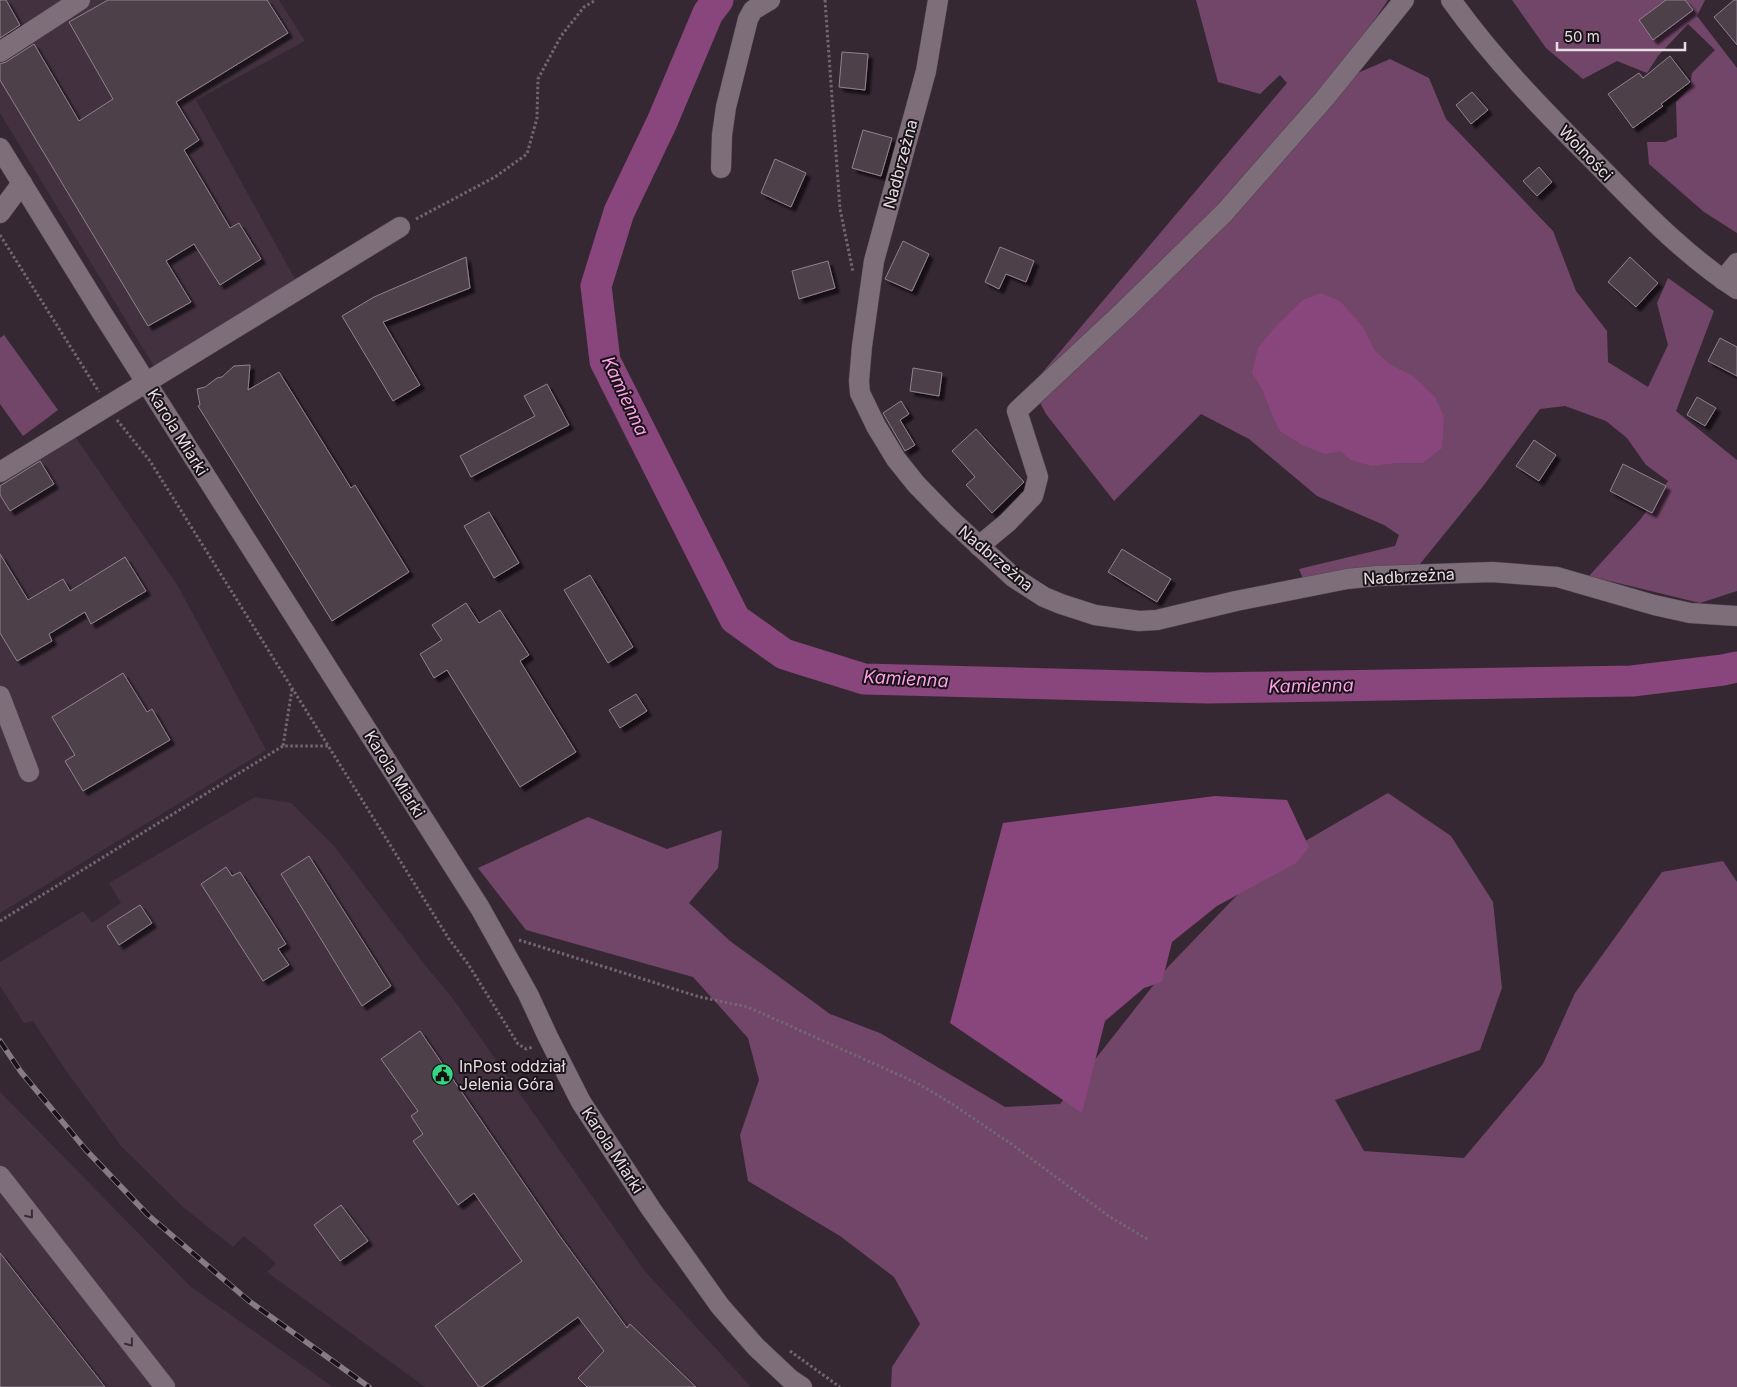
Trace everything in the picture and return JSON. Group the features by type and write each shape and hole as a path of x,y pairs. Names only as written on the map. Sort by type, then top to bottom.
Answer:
{"street":[{"path":"0,52 80,0"},
{"path":"721,168 722,135 726,107 748,19 753,10 770,0"},
{"name":"Nadbrzeżna","path":"938,0 926,71 874,261 862,346 859,387 876,426 896,459 931,500 1013,577 1044,597 1095,615 1139,621 1157,620 1236,600 1347,579 1376,576 1492,572 1558,577 1654,605 1690,613 1737,616"},
{"path":"979,546 1008,522 1033,496 1038,476 1017,411 1126,309 1224,212 1325,98 1404,0"},
{"name":"Wolności","path":"1451,0 1503,66 1660,229 1701,264 1730,284"},
{"name":"Karola Miarki","path":"0,148 500,943 528,994 581,1102 651,1209 720,1306 756,1347 790,1379 802,1387"},
{"path":"0,213 22,183"},
{"path":"0,472 400,227"},
{"path":"1730,284 1737,263"},
{"path":"0,696 29,772"},
{"path":"0,1176 165,1387"}],"path":[{"path":"400,227 495,177 527,154 537,118 538,79 561,36 584,7 596,0"},
{"path":"825,0 840,209 854,274"},
{"path":"0,235 102,397"},
{"path":"116,418 150,461 449,939 468,964 518,1044 526,1049 537,1044"},
{"path":"283,746 292,688"},
{"path":"0,921 58,883 283,746 328,746"},
{"path":"500,943 518,940 700,996 748,1007 916,1083 950,1102 1010,1143 1110,1217 1149,1240"},
{"path":"789,1351 840,1387"}],"shaded area":[{"path":"0,0 279,0 305,41 196,100 296,281 155,368 0,113"},
{"path":"1196,0 1388,0 1348,59 1353,75 1390,59 1429,78 1446,119 1553,231 1576,291 1607,331 1608,362 1648,387 1668,345 1657,303 1668,278 1714,311 1676,411 1737,460 1737,591 1700,603 1589,576 1640,520 1668,481 1646,465 1627,438 1606,421 1565,406 1540,409 1484,485 1420,564 1304,581 1299,569 1395,546 1399,535 1384,525 1317,496 1249,439 1201,414 1114,501 1046,414 1031,386 1287,83 1280,75 1260,94 1218,82"},
{"path":"1512,0 1705,0 1697,16 1737,68 1737,233 1704,212 1649,164 1647,142 1665,142 1677,137 1676,102 1690,87 1692,73 1715,50 1688,24 1658,56 1647,73 1617,61 1583,79 1546,48"},
{"path":"1321,293 1340,301 1363,327 1375,351 1391,365 1413,376 1435,397 1444,417 1442,448 1423,463 1396,463 1372,466 1351,460 1340,451 1325,454 1302,445 1280,431 1263,391 1252,373 1258,348 1276,326 1303,300"},
{"path":"4,335 58,410 23,436 0,404 0,338"},
{"path":"74,435 178,586 266,750 0,913 0,481"},
{"path":"1388,793 1451,836 1493,902 1502,988 1480,1050 1335,1100 1364,1151 1464,1158 1543,1064 1575,993 1662,872 1723,861 1737,882 1737,1387 891,1387 892,1367 920,1324 894,1277 840,1236 748,1181 740,1135 759,1080 748,1038 693,977 526,930 478,868 588,817 667,849 722,830 718,868 689,903 730,941 830,1014 880,1033 1005,1107 1060,1104 1167,968 1269,862"},
{"path":"1215,796 1287,800 1309,847 1296,863 1217,906 1172,942 1162,982 1144,988 1105,1021 1082,1113 950,1023 1003,823"},
{"path":"255,797 291,803 334,846 428,969 451,996 644,1270 751,1387 425,1387 267,1272 276,1263 244,1236 233,1247 183,1207 121,1146 67,1072 33,1021 24,1023 0,986 0,962 83,911 92,923 121,903 109,883"},
{"path":"0,1092 191,1287 333,1387 0,1387"}],"building":[{"path":"0,0 6,0 20,25 0,38"},
{"path":"108,0 267,0 288,33 176,102 199,140 184,150 230,228 239,223 261,259 220,285 194,244 166,261 191,302 148,326 0,80 0,64 34,44 79,121 113,99 69,22"},
{"path":"1666,0 1685,0 1693,10 1653,40 1639,20"},
{"path":"1734,0 1737,0 1737,45 1714,17"},
{"path":"842,52 868,54 865,90 839,87"},
{"path":"1670,56 1690,82 1661,104 1663,106 1633,128 1608,94 1639,73 1643,78"},
{"path":"1472,92 1488,110 1471,124 1456,105"},
{"path":"863,130 892,138 881,176 852,168"},
{"path":"775,159 806,173 791,207 761,193"},
{"path":"1539,167 1552,182 1537,196 1523,181"},
{"path":"903,241 929,254 912,291 885,279"},
{"path":"1000,247 1034,261 1026,282 1006,274 999,289 985,282"},
{"path":"466,257 470,288 383,322 420,385 393,401 342,316 374,297"},
{"path":"1630,257 1658,283 1636,307 1608,282"},
{"path":"828,261 835,288 799,299 792,271"},
{"path":"1720,338 1737,347 1737,376 1708,361"},
{"path":"250,365 248,390 279,372 351,488 355,485 409,572 332,621 198,406 200,405 197,389 205,387 217,378 222,377 234,366"},
{"path":"913,368 942,373 939,396 910,391"},
{"path":"547,384 569,425 471,477 460,456 535,416 524,396"},
{"path":"1697,397 1716,408 1705,426 1687,415"},
{"path":"901,401 909,414 900,420 915,445 905,451 883,413"},
{"path":"976,429 1024,482 992,513 966,485 975,477 952,451"},
{"path":"1534,440 1556,455 1539,481 1516,466"},
{"path":"40,461 54,484 10,511 0,495 0,486"},
{"path":"1623,464 1666,486 1652,513 1610,491"},
{"path":"489,512 519,563 494,578 464,526"},
{"path":"1122,549 1171,579 1157,602 1108,572"},
{"path":"0,554 28,600 63,579 70,591 125,557 146,591 91,624 85,612 49,634 52,641 17,661 0,633"},
{"path":"590,575 633,647 608,663 564,590"},
{"path":"466,603 479,623 500,610 529,655 520,661 576,752 520,787 447,670 434,678 420,654 442,640 432,625"},
{"path":"123,673 147,712 152,709 170,740 83,791 65,761 75,755 52,717"},
{"path":"636,694 647,711 620,728 609,710"},
{"path":"309,856 391,986 362,1006 281,874"},
{"path":"226,867 232,876 240,872 286,944 278,949 289,965 263,981 201,884"},
{"path":"140,905 152,923 119,945 107,926"},
{"path":"420,1031 559,1235 627,1328 630,1324 696,1387 587,1387 578,1378 604,1351 578,1317 482,1387 479,1387 435,1326 522,1261 474,1193 458,1205 413,1141 423,1134 411,1116 418,1111 381,1059"},
{"path":"341,1205 368,1241 340,1261 314,1225"},
{"path":"0,1253 105,1387 0,1387"}],"waterway":[{"name":"Kamienna","path":"718,0 708,13 662,122 619,212 596,286 605,361 735,619 784,654 864,679 1208,688 1632,681 1737,667"}],"railway":[{"path":"0,1041 21,1072 86,1150 148,1215 249,1301 369,1387"}],"place":[{"name":"InPost oddział Jelenia Góra","path":"443,1075"}]}
